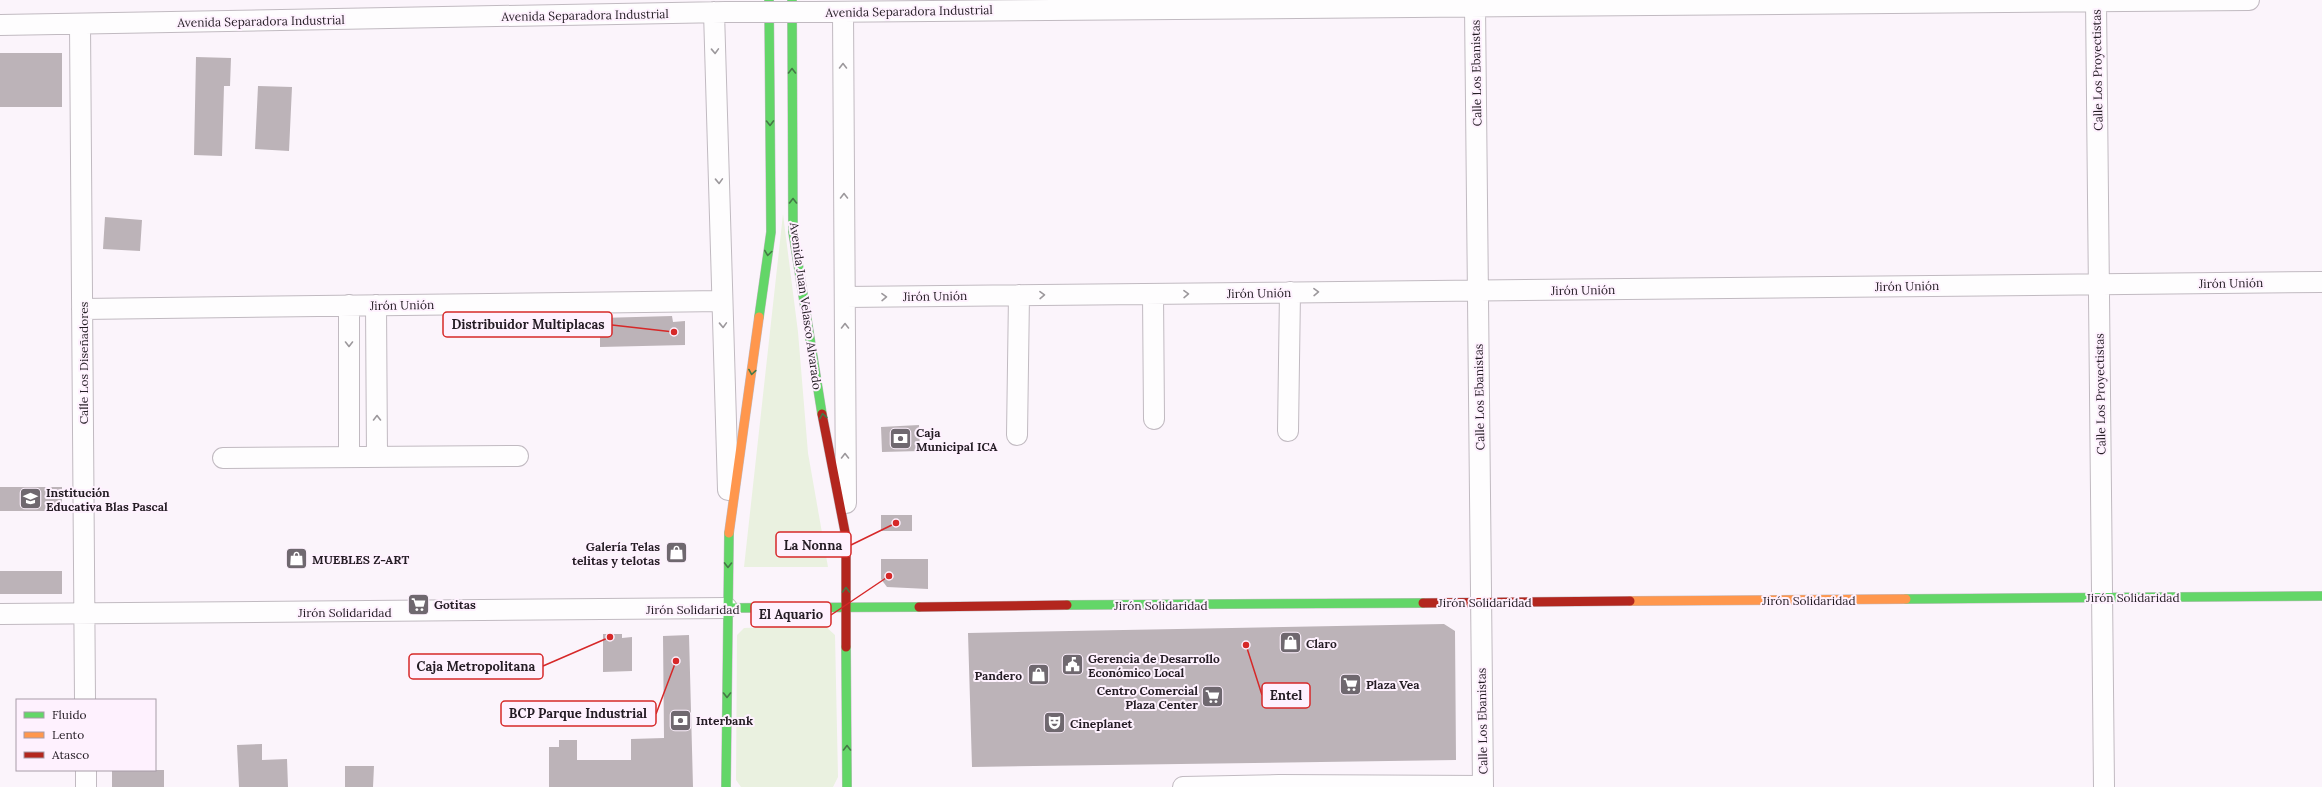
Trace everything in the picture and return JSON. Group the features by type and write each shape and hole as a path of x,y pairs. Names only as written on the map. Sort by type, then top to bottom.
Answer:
{"street":[{"name":"Avenida Juan Velasco Alvarado","path":"729,526 771,232 768,0"},
{"name":"Avenida Juan Velasco Alvarado","path":"792,0 793,232 811,337 818,391 846,537"},
{"name":"Avenida Separadora Industrial","path":"0,25 80,25 720,12 2250,0"},
{"name":"Calle Los Proyectistas","path":"2096,1 2104,787"},
{"name":"Calle Los Ebanistas","path":"1475,6 1483,786"},
{"name":"Avenida Juan Velasco Alvarado","path":"720,12 722,301 729,526 726,787"},
{"name":"Avenida Juan Velasco Alvarado","path":"843,12 847,787"},
{"name":"Calle Los Diseñadores","path":"80,25 86,699"},
{"name":"Jirón Unión","path":"845,297 2322,282"},
{"path":"1288,431 1290,292"},
{"path":"1153,294 1154,419"},
{"path":"1017,435 1019,296"},
{"name":"Jirón Unión","path":"82,309 722,301"},
{"path":"349,305 350,457"},
{"path":"376,305 377,457"},
{"path":"223,458 518,456"},
{"name":"Jirón Solidaridad","path":"0,614 2322,596"},
{"path":"86,771 86,787"},
{"path":"1183,787 1483,786"}],"green space":[{"path":"783,214 798,332 808,453 828,567 744,567"},
{"path":"824,625 835,635 838,777 833,787 741,787 736,780 737,635 744,628"}],"building":[{"path":"0,53 62,53 62,107 0,107"},
{"path":"196,57 231,58 230,86 224,86 222,156 194,155"},
{"path":"258,86 292,87 289,151 255,149"},
{"path":"105,217 142,220 140,251 103,249"},
{"path":"672,316 673,322 685,321 685,345 600,347 600,318"},
{"name":"Caja Municipal ICA","path":"919,425 920,451 882,452 881,427"},
{"name":"Institución Educativa Blas Pascal","path":"0,487 62,487 62,511 0,511"},
{"path":"881,515 912,515 912,531 881,531"},
{"path":"881,559 928,559 928,589 887,587 881,579"},
{"path":"0,571 62,571 62,594 0,594"},
{"name":"Centro Comercial Plaza Center","path":"1444,624 1455,631 1456,760 972,767 968,633"},
{"path":"603,634 622,634 622,638 632,637 632,671 603,672"},
{"path":"689,635 693,787 549,787 549,747 559,747 559,740 577,740 577,760 631,760 631,739 664,738 663,636"},
{"path":"262,744 262,760 287,759 288,787 239,787 237,745"},
{"path":"345,766 374,766 373,787 345,787"},
{"path":"164,770 164,787 112,787 112,771"}],"traffic: fast":[{"path":"759,317 771,232 769,0"},
{"path":"792,0 793,232 822,414"},
{"path":"726,787 729,533"},
{"path":"1906,599 2322,596"},
{"path":"1067,605 1423,603"},
{"path":"727,608 919,607"},
{"path":"846,647 847,787"}],"traffic: slow":[{"path":"729,533 759,317"},
{"path":"1630,601 1906,599"}],"traffic: jam":[{"path":"822,414 846,537 846,647"},
{"path":"1423,603 1630,601"},
{"path":"919,607 1067,605"}],"place":[{"name":"Distribuidor Multiplacas","path":"674,332"},
{"name":"Caja Municipal ICA","path":"901,439"},
{"name":"Institución Educativa Blas Pascal","path":"31,499"},
{"name":"La Nonna","path":"896,523"},
{"name":"Galería Telas telitas y telotas","path":"676,553"},
{"name":"MUEBLES Z-ART","path":"296,559"},
{"name":"El Aquario","path":"889,576"},
{"name":"Gotitas","path":"419,604"},
{"name":"Caja Metropolitana","path":"610,637"},
{"name":"Claro","path":"1291,643"},
{"name":"Entel","path":"1246,645"},
{"name":"BCP Parque Industrial","path":"676,661"},
{"name":"Gerencia de Desarrollo Económico Local","path":"1072,665"},
{"name":"Pandero","path":"1038,675"},
{"name":"Plaza Vea","path":"1351,684"},
{"name":"Centro Comercial Plaza Center","path":"1213,697"},
{"name":"Interbank","path":"681,720"},
{"name":"Cineplanet","path":"1054,723"}]}
